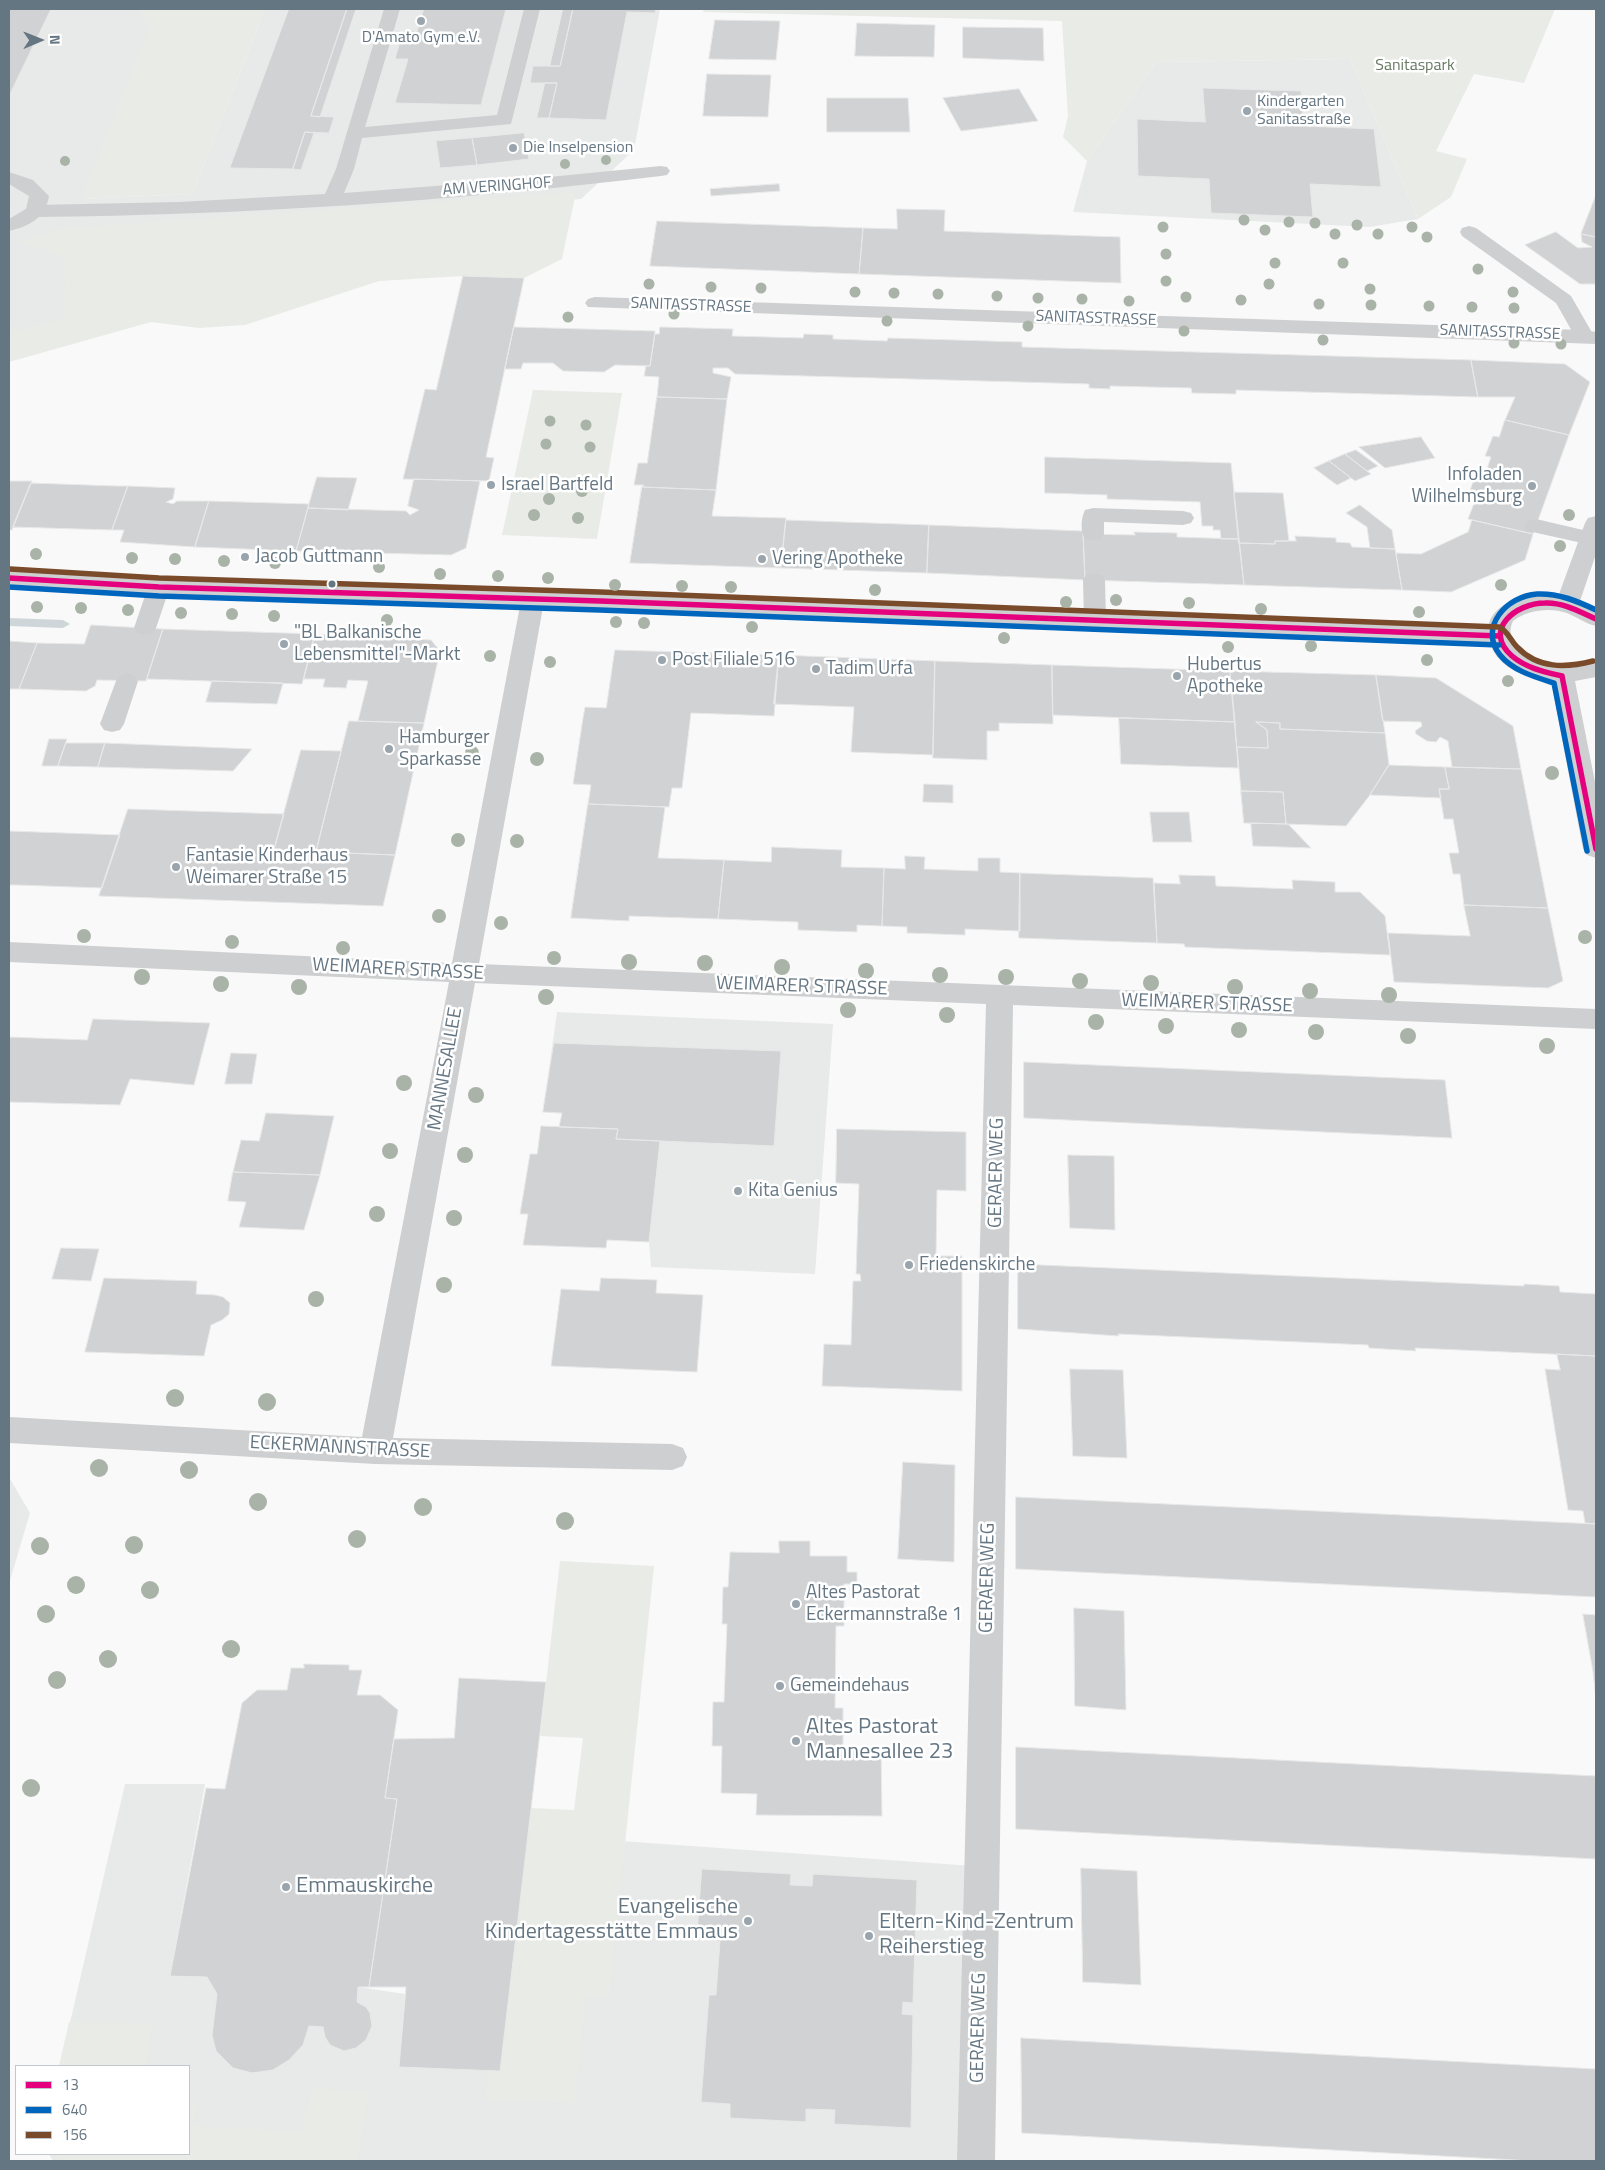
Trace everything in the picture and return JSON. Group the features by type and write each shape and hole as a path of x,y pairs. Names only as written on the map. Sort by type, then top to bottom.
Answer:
{"street":[{"path":"9,178 35,190 39,196 36,211"},
{"name":"AM VERINGHOF","path":"9,225 26,219 36,211"},
{"name":"SANITASSTRASSE","path":"595,303 1590,337"},
{"path":"1567,605 1594,530"},
{"path":"9,578 159,587 533,599 1499,636"},
{"name":"MANNESALLEE","path":"375,1451 533,599"},
{"path":"1596,619 1584,611 1550,602 1517,608 1506,615 1500,625 1499,636 1505,650 1520,663 1539,672 1562,676 1583,674 1596,669"},
{"path":"1562,676 1596,849"},
{"name":"WEIMARER STRASSE","path":"9,952 464,973 1596,1019"},
{"name":"GERAER WEG","path":"976,2161 1000,995"},
{"name":"ECKERMANNSTRASSE","path":"9,1430 375,1451 672,1457"}],"lane":[{"path":"332,200 346,169 354,133 392,9"},
{"path":"354,133 505,120 532,9"},
{"name":"AM VERINGHOF","path":"36,211 108,211 332,200 585,180 661,172"},
{"path":"1469,232 1564,300 1590,337"},
{"path":"1092,534 1093,515 1183,518"},
{"path":"1536,526 1594,530"},
{"path":"1094,580 1095,620"},
{"path":"145,628 159,587"},
{"path":"112,724 127,681"}],"shaded area":[{"path":"9,9 137,9 151,25 82,199 192,194 265,9 660,9 634,150 581,199 66,235 70,344 9,361"},
{"name":"Kindergarten Sanitasstraße","path":"1350,59 1418,219 1369,227 1073,212 1087,161 1156,62"},
{"name":"Kita Genius","path":"557,1012 833,1024 815,1274 651,1267 649,1242 660,1141 616,1139 618,1130 559,1127 562,1114 543,1112"},
{"path":"9,1477 30,1513 9,1584"},
{"name":"Evangelische Kindertagesstätte Emmaus","path":"125,1784 205,1784 170,1976 207,1977 217,1994 212,2035 216,2051 233,2068 252,2073 273,2070 289,2060 303,2045 309,2026 323,2027 325,2037 330,2045 344,2051 356,2048 366,2040 372,2026 370,2013 366,2007 357,2002 358,1987 405,1994 399,2067 504,2070 537,1835 973,1866 968,2161 53,2161 50,2155 190,2155 190,2065 60,2065"}],"green space":[{"path":"137,9 265,9 192,194 81,199 150,25"},
{"name":"Sanitaspark","path":"704,9 1555,9 1524,83 1474,74 1436,151 1467,159 1451,197 1418,219 1350,59 1156,62 1087,161 1063,137 1068,116 1062,21 703,12"},
{"path":"576,192 562,259 524,278 463,276 379,281 245,325 199,328 151,322 9,362 9,321 15,332 64,318 65,263 51,252 22,241 64,228"},
{"path":"533,390 622,393 597,539 502,535"},
{"path":"560,1561 654,1566 609,1997 586,1996 575,2103 485,2100 488,2071 500,2071 530,1808 574,1810 583,1738 540,1736"},
{"path":"69,2022 153,2023 145,2065 59,2065"},
{"path":"313,2088 369,2092 358,2161 58,2161 55,2155 190,2155 190,2103 196,2103 193,2126 300,2131"}],"building":[{"path":"9,9 51,9 9,96"},
{"path":"289,9 347,9 311,116 334,117 329,133 305,132 293,169 230,168"},
{"path":"347,9 356,9 320,117 311,116"},
{"path":"424,9 506,9 481,105 395,103 408,59 395,59 403,31 417,31"},
{"path":"563,9 573,9 560,66 550,66"},
{"path":"573,9 656,9 655,13 627,12 606,120 549,118 557,83 530,83 533,66 560,66"},
{"path":"715,20 780,21 776,60 709,59"},
{"path":"857,23 935,25 934,57 855,56"},
{"path":"963,27 1043,28 1044,61 963,58"},
{"path":"707,74 771,75 768,117 703,116"},
{"path":"545,83 557,83 549,118 537,118"},
{"path":"1203,88 1301,91 1304,126 1374,129 1381,187 1310,184 1313,217 1211,213 1209,179 1138,176 1137,119 1205,122"},
{"path":"1019,89 1038,121 961,131 943,98"},
{"path":"827,98 908,98 910,132 827,132"},
{"path":"305,132 314,133 301,170 293,169"},
{"path":"524,133 529,159 477,165 472,138"},
{"path":"472,138 477,165 440,168 436,141"},
{"path":"779,184 780,191 711,196 710,189"},
{"path":"1596,195 1596,237 1581,234"},
{"path":"897,209 945,210 944,231 1120,237 1121,283 859,274 863,228 897,229"},
{"path":"657,221 863,228 859,274 650,266"},
{"path":"1556,232 1578,248 1592,247 1582,242 1581,234 1596,237 1596,284 1580,284 1525,245"},
{"path":"463,276 524,278 486,457 494,458 489,481 403,479 425,389 436,390"},
{"path":"514,327 655,331 650,366 615,365 604,372 563,371 553,363 523,363 521,369 505,369"},
{"path":"660,327 733,329 732,336 803,338 804,334 833,335 833,339 887,341 888,338 1022,342 1022,347 1471,360 1478,397 1236,390 1236,394 1192,393 1191,388 1110,386 1110,389 1089,388 1089,384 735,374 728,368 713,368 713,373 731,377 727,399 657,397 659,377 644,376 646,366 650,366 655,334 659,334"},
{"path":"1471,360 1565,364 1590,382 1569,435 1505,420 1515,397 1478,397"},
{"path":"657,397 727,399 716,490 642,487 644,485 634,485 638,463 647,463"},
{"path":"1505,420 1569,435 1533,534 1468,519 1475,501 1467,499 1475,476 1484,478 1491,457 1485,456 1493,436 1499,437"},
{"path":"1421,437 1435,458 1385,468 1359,447"},
{"path":"1356,450 1378,466 1367,471 1345,454"},
{"path":"1345,454 1371,474 1355,481 1329,461"},
{"path":"1045,457 1231,463 1239,539 1221,539 1220,530 1213,530 1213,526 1202,526 1200,502 1107,499 1107,495 1045,493"},
{"path":"1329,461 1351,478 1337,485 1314,468"},
{"path":"317,477 357,478 348,510 308,508"},
{"path":"414,479 480,481 466,548 451,555 296,551 308,508 406,511 410,515 419,510 408,506"},
{"path":"9,481 32,481 12,530 9,530"},
{"path":"31,483 128,486 112,530 13,527"},
{"path":"128,486 175,488 173,499 166,502 173,504 177,501 209,501 195,547 120,542 124,530 112,530"},
{"path":"642,487 716,490 712,516 786,518 781,568 630,563"},
{"path":"1234,492 1283,493 1289,541 1275,541 1275,544 1239,543"},
{"path":"209,501 309,504 296,551 195,547"},
{"path":"1360,505 1392,530 1395,549 1370,548 1367,527 1346,513"},
{"path":"786,520 929,525 927,573 781,568"},
{"path":"1472,520 1533,534 1525,560 1451,592 1402,590 1396,553 1421,554 1468,532"},
{"path":"929,525 1083,531 1085,580 927,573"},
{"path":"1134,532 1177,533 1177,537 1239,539 1244,585 1085,580 1083,534 1135,535"},
{"path":"1295,536 1336,538 1336,542 1350,543 1352,547 1395,549 1402,590 1244,585 1239,543 1275,544 1275,541 1296,541"},
{"path":"91,625 163,629 146,681 97,680 95,686 86,691 19,689 37,643 84,644"},
{"path":"163,629 315,634 302,684 147,679"},
{"path":"315,634 431,640 440,651 424,723 358,721 368,681 348,680 346,688 323,687 325,679 304,679"},
{"path":"9,641 37,643 19,689 9,689"},
{"path":"615,650 779,655 774,716 691,713 682,788 672,788 669,807 588,804 591,785 573,784 583,718 585,707 606,708"},
{"path":"779,655 935,661 933,755 851,752 854,707 774,704"},
{"path":"935,661 1052,665 1053,724 999,723 999,731 987,731 987,760 933,758"},
{"path":"1052,665 1230,671 1235,722 1053,715"},
{"path":"1230,671 1376,675 1385,733 1280,729 1280,723 1256,722 1267,730 1268,748 1237,747"},
{"path":"1376,675 1436,678 1513,726 1521,769 1452,767 1448,741 1440,737 1436,742 1427,741 1416,734 1415,731 1422,726 1421,722 1383,721"},
{"path":"212,681 283,683 277,704 206,702"},
{"path":"1119,718 1235,722 1238,768 1121,764"},
{"path":"349,721 424,723 395,855 316,852"},
{"path":"1256,722 1280,723 1280,729 1385,733 1389,765 1370,795 1346,826 1286,824 1283,792 1241,791 1237,747 1268,748 1267,730"},
{"path":"49,739 67,739 58,766 42,766"},
{"path":"66,743 105,743 98,767 58,766"},
{"path":"105,743 252,749 233,771 98,767"},
{"path":"301,750 341,751 316,852 274,850"},
{"path":"1389,765 1445,767 1449,789 1439,789 1441,798 1370,795"},
{"path":"1445,767 1521,769 1548,908 1464,905 1460,874 1453,874 1449,853 1459,853 1453,819 1444,819 1439,789 1449,789"},
{"path":"924,784 953,785 953,803 923,802"},
{"path":"1241,791 1283,792 1286,824 1244,823"},
{"path":"588,804 665,807 658,858 724,860 718,919 629,916 629,921 571,918"},
{"path":"128,809 284,814 274,850 395,855 383,906 99,896"},
{"path":"1150,812 1189,812 1192,842 1153,842"},
{"path":"1251,823 1288,824 1311,848 1253,846"},
{"path":"9,831 120,835 102,888 9,885"},
{"path":"772,847 842,850 841,867 884,868 882,926 857,925 857,932 798,930 798,922 718,919 724,860 771,862"},
{"path":"905,856 925,857 924,869 978,871 978,858 1000,858 1000,872 1020,873 1020,931 965,929 965,935 907,933 907,927 882,926 884,868 905,869"},
{"path":"1020,873 1153,878 1157,943 1019,938"},
{"path":"1179,875 1215,876 1216,886 1293,889 1292,880 1335,882 1335,892 1360,892 1385,916 1390,955 1185,947 1184,944 1157,943 1154,883 1180,884"},
{"path":"1464,905 1548,908 1563,981 1548,988 1394,982 1388,933 1470,936"},
{"path":"93,1019 210,1023 194,1085 130,1079 120,1105 9,1102 9,1037 87,1040"},
{"path":"554,1043 781,1051 774,1146 616,1139 618,1129 559,1127 562,1113 543,1112"},
{"path":"231,1053 257,1054 252,1084 225,1084"},
{"path":"1024,1062 1445,1080 1452,1138 1024,1118"},
{"path":"266,1113 334,1116 320,1175 233,1172 241,1140 259,1141"},
{"path":"541,1126 618,1129 616,1139 660,1141 649,1242 607,1240 606,1248 523,1245 528,1214 520,1214 530,1154 537,1154"},
{"name":"Friedenskirche","path":"837,1129 966,1132 966,1191 937,1190 936,1256 962,1256 962,1391 822,1386 824,1344 851,1345 853,1281 861,1281 860,1274 856,1274 859,1184 836,1183"},
{"path":"1068,1155 1114,1156 1115,1230 1070,1228"},
{"path":"233,1172 320,1175 304,1230 239,1227 246,1202 228,1201"},
{"path":"61,1248 99,1249 91,1281 52,1279"},
{"path":"1018,1264 1559,1286 1560,1292 1596,1294 1596,1356 1415,1348 1416,1351 1369,1348 1368,1345 1118,1334 1119,1336 1018,1329"},
{"path":"104,1278 197,1281 196,1294 223,1297 230,1303 229,1314 211,1325 204,1356 85,1352"},
{"path":"601,1278 657,1280 656,1293 703,1295 697,1372 551,1366 561,1289 599,1291"},
{"path":"1557,1354 1596,1356 1596,1524 1585,1523 1583,1511 1568,1510 1545,1369 1560,1370"},
{"path":"1070,1369 1123,1370 1127,1458 1073,1456"},
{"path":"903,1462 955,1465 954,1562 898,1559"},
{"path":"1016,1497 1596,1524 1596,1597 1016,1569"},
{"name":"Gemeindehaus","path":"779,1541 810,1541 810,1556 847,1556 847,1572 857,1572 857,1584 844,1584 844,1626 836,1626 835,1708 843,1708 843,1749 881,1750 882,1816 756,1815 757,1794 721,1793 722,1746 712,1746 713,1702 724,1702 727,1624 722,1624 723,1587 728,1587 730,1552 779,1553"},
{"path":"1074,1608 1124,1611 1126,1710 1075,1706"},
{"path":"1583,1614 1596,1615 1596,1700 1593,1672"},
{"name":"Emmauskirche","path":"304,1664 349,1665 349,1670 362,1670 357,1695 380,1695 398,1710 385,1798 397,1799 369,1987 358,1987 357,2002 366,2007 370,2013 372,2026 366,2040 356,2048 344,2051 330,2045 325,2037 323,2027 309,2026 303,2045 289,2060 273,2070 252,2073 233,2068 216,2051 212,2035 217,1994 207,1977 170,1976 206,1788 225,1789 242,1703 257,1690 287,1690 291,1668 304,1668"},
{"path":"459,1678 546,1682 500,2071 399,2067 406,1987 369,1987 397,1799 385,1798 394,1739 454,1738"},
{"path":"1016,1747 1596,1776 1596,1859 1016,1829"},
{"path":"1081,1868 1137,1871 1141,1985 1083,1982"},
{"path":"702,1869 791,1874 790,1885 812,1886 813,1874 917,1880 913,2003 903,2002 902,2014 913,2015 911,2128 834,2124 835,2110 806,2109 806,2122 730,2118 730,2104 701,2102 709,1995 716,1995 720,1941 697,1939"},
{"path":"1021,2038 1596,2069 1596,2161 1533,2161 1022,2133"}],"waterway":[{"path":"9,622 63,624"}],"transit line":[{"name":"156","path":"10,569 159,578 600,592 1499,627 1506,632 1522,653 1540,663 1561,666 1593,661"},
{"name":"13","path":"9,578 159,587 600,601 1499,636"},
{"name":"640","path":"9,587 159,596 600,610 1499,645"},
{"name":"640","path":"1587,851 1554,683 1524,672 1506,662 1494,646 1491,635 1498,613 1513,601 1536,594 1567,597 1596,610"},
{"name":"13","path":"1562,676 1525,665 1512,656 1501,642 1502,626 1513,613 1520,609 1545,602 1560,605 1596,619"},
{"name":"13","path":"1562,676 1596,849"}],"place":[{"name":"D'Amato Gym e.V.","path":"421,21"},
{"name":"Kindergarten Sanitasstraße","path":"1247,111"},
{"name":"Die Inselpension","path":"513,148"},
{"name":"Israel Bartfeld","path":"491,485"},
{"name":"Infoladen Wilhelmsburg","path":"1532,486"},
{"name":"Jacob Guttmann","path":"245,557"},
{"name":"Vering Apotheke","path":"762,559"},
{"name":"\"BL Balkanische Lebensmittel\"-Markt","path":"284,644"},
{"name":"Post Filiale 516","path":"662,660"},
{"name":"Tadim Urfa","path":"816,669"},
{"name":"Hubertus Apotheke","path":"1177,676"},
{"name":"Hamburger Sparkasse","path":"389,749"},
{"name":"Fantasie Kinderhaus Weimarer Straße 15","path":"176,867"},
{"name":"Kita Genius","path":"738,1191"},
{"name":"Friedenskirche","path":"909,1265"},
{"name":"Altes Pastorat Eckermannstraße 1","path":"796,1604"},
{"name":"Gemeindehaus","path":"780,1686"},
{"name":"Altes Pastorat Mannesallee 23","path":"796,1741"},
{"name":"Emmauskirche","path":"286,1887"},
{"name":"Evangelische Kindertagesstätte Emmaus","path":"748,1921"},
{"name":"Eltern-Kind-Zentrum Reiherstieg","path":"869,1936"}]}
